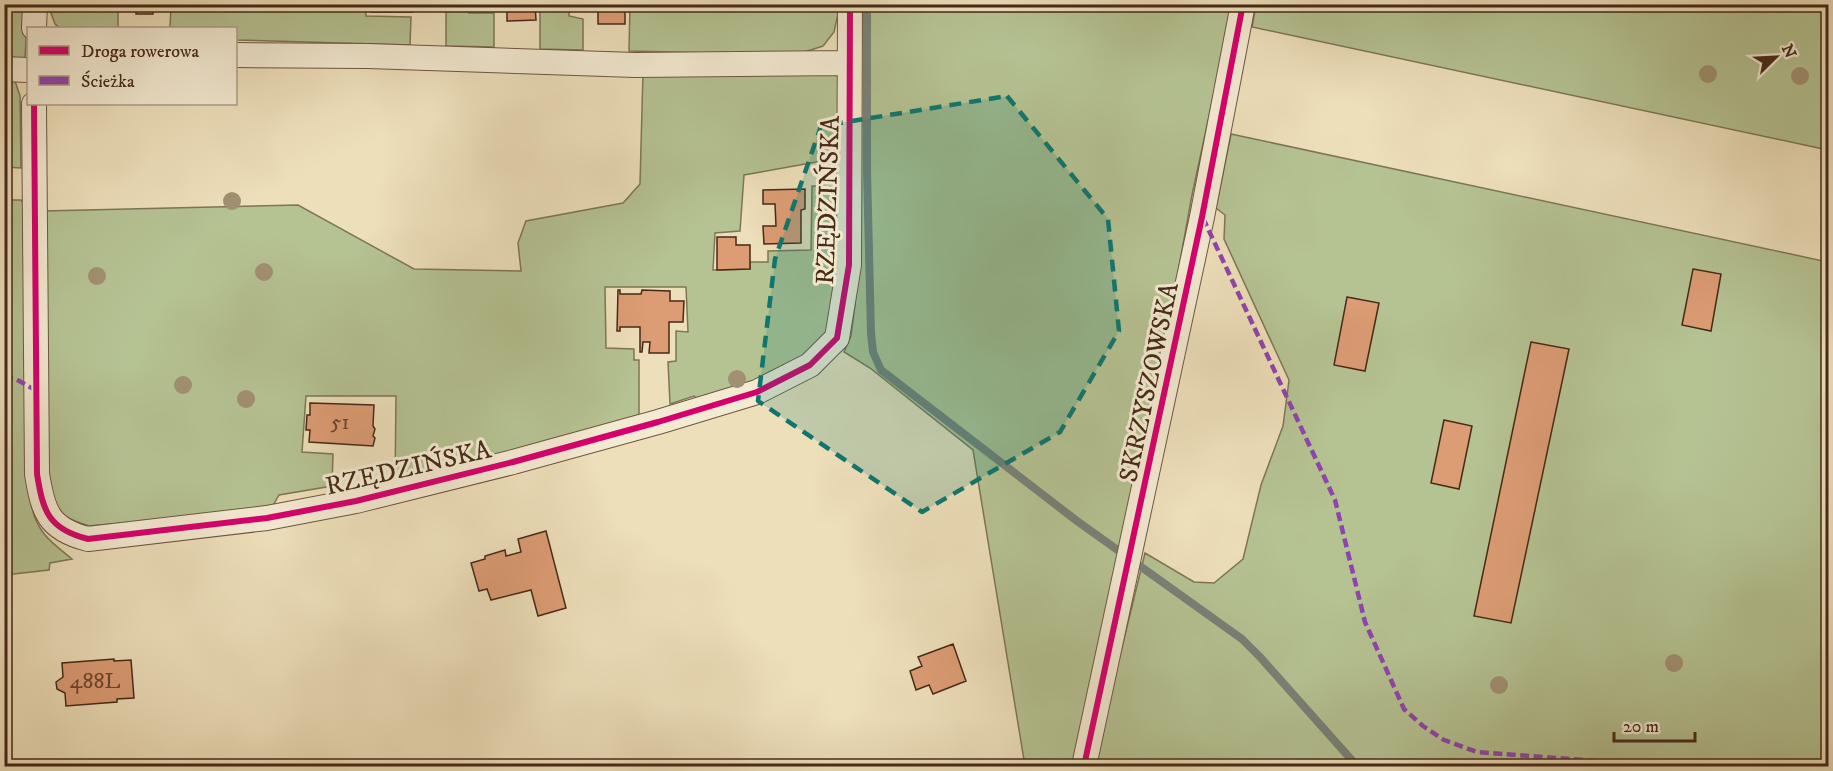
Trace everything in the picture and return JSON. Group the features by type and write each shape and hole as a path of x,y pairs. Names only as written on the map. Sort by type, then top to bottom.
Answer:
{"street":[{"path":"34,27 35,4"},
{"name":"RZĘDZIŃSKA","path":"34,105 37,474 42,504 54,522 70,534 88,539 267,518 356,501 658,422 757,392 810,365 837,338 849,265 850,4"},
{"name":"SKRZYSZOWSKA","path":"1084,766 1202,217 1243,4"},
{"path":"237,55 368,56 635,65 849,63"},
{"path":"4,69 27,70"}],"highlighted area":[{"path":"1007,96 1108,219 1119,331 1060,432 922,512 758,401 775,259 821,126"}],"green space":[{"path":"4,5 28,5 25,58 5,58"},
{"path":"48,5 118,6 118,27 59,27 55,24"},
{"path":"171,5 365,5 366,16 411,17 410,45 237,40 237,27 170,27"},
{"path":"446,5 469,5 469,13 494,13 494,47 446,46"},
{"path":"540,5 569,5 569,16 583,19 583,50 540,49"},
{"path":"630,5 840,5 834,32 823,46 795,55 629,51"},
{"path":"856,5 1233,5 1192,195 1160,372 1074,766 1025,766 973,450 870,368 844,352 851,336 855,305"},
{"path":"1256,5 1828,5 1828,150 1252,27"},
{"path":"643,72 842,75 843,145 837,154 822,161 744,175 740,231 715,233 713,270 750,269 750,262 768,262 768,251 811,250 812,186 833,187 843,194 835,313 822,340 802,359 768,376 699,401 694,396 670,404 668,362 676,361 676,331 688,332 686,287 605,287 606,348 634,349 634,360 639,360 639,415 536,445 395,481 396,396 306,396 302,452 333,454 332,486 279,495 271,509 89,526 65,516 54,506 47,465 43,211 298,205 414,269 521,271 518,243 526,221 623,203 640,184"},
{"path":"4,78 14,78 20,96 21,168 5,167"},
{"path":"1231,134 1828,262 1828,766 1095,766 1145,553 1194,582 1214,583 1243,559 1261,485 1283,426 1289,380 1224,239 1225,215 1216,208"},
{"path":"4,200 21,200 26,208 28,223 31,504 41,530 51,542 72,559 50,563 49,570 5,575"}],"building":[{"path":"136,4 153,4 153,14 136,14"},
{"path":"371,4 438,4 438,10 371,12"},
{"path":"477,4 535,4 536,20 507,21 507,7 477,8"},
{"path":"575,4 625,4 625,24 598,24 598,7 575,7"},
{"path":"805,189 805,209 801,210 801,243 764,244 763,226 776,226 775,204 763,204 763,190"},
{"path":"717,237 736,237 736,245 750,245 750,269 717,270"},
{"path":"1693,269 1721,274 1711,331 1682,325"},
{"path":"618,290 620,294 641,294 642,290 670,291 670,301 684,301 683,322 669,322 669,353 649,353 650,342 643,342 642,352 640,352 640,327 620,327 620,331 617,331"},
{"path":"1347,297 1379,303 1365,371 1334,365"},
{"path":"1531,342 1569,349 1511,623 1474,616"},
{"path":"310,403 374,405 373,436 375,438 373,446 309,442 310,430 306,430"},
{"path":"1444,420 1472,426 1459,489 1431,483"},
{"path":"546,531 566,608 538,616 531,590 491,600 487,589 479,591 471,563 505,550 506,556 521,552 518,539"},
{"path":"953,644 966,681 933,694 929,685 916,690 910,671 922,666 918,657"},
{"path":"114,659 114,661 131,660 134,698 117,699 117,702 66,706 65,693 57,689 56,682 63,677 62,663"}],"waterway":[{"path":"867,4 867,171 871,333 873,352 881,370 1077,521 1242,639 1357,766"}],"marked path":[{"path":"1203,218 1335,500 1365,622 1404,709 1444,740 1477,752 1597,761 1610,766"},
{"path":"4,377 14,378 37,391"}],"cycle path":[{"path":"34,105 37,474 45,508 50,517 64,530 88,539 267,518 356,501 513,462 658,422 757,392 810,365 837,338 849,265 850,4"},
{"path":"1084,766 1202,217 1243,4"}]}
